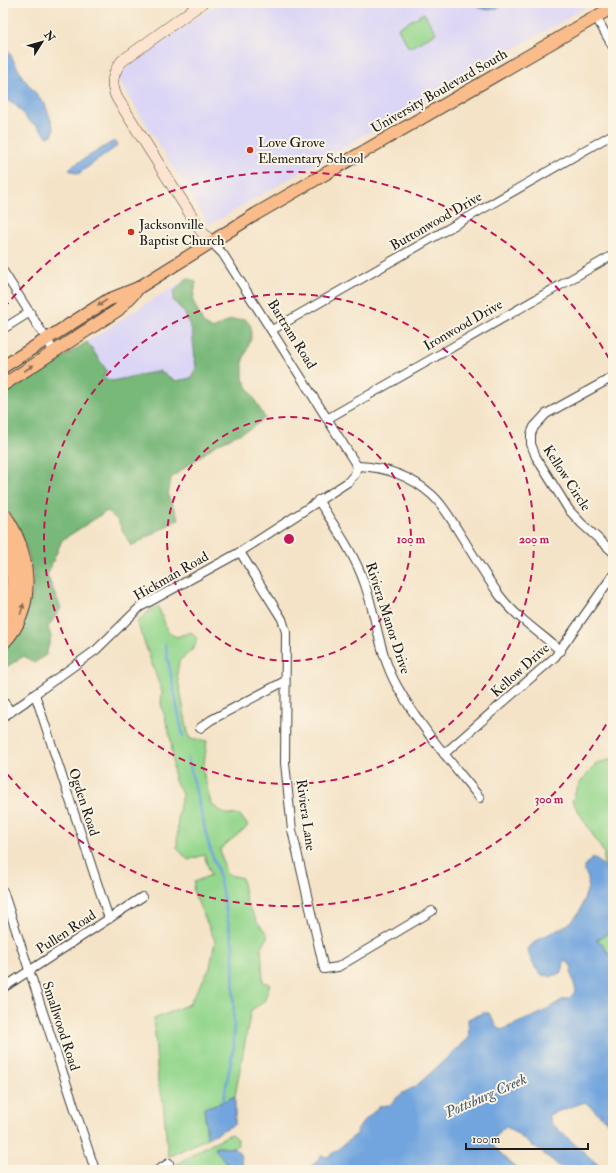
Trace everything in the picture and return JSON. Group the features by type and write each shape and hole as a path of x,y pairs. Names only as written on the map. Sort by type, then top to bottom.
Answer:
{"highway":[{"path":"3,514 10,524 19,544 26,570 26,592 19,619 13,630 3,642"},
{"path":"3,538 9,550 13,567 14,584 12,598 3,620"}],"main road":[{"name":"University Boulevard South","path":"3,367 108,300 138,288 256,214 613,7"},
{"name":"University Boulevard South","path":"3,385 118,310 138,288"}],"street":[{"name":"Bartram Road","path":"202,3 122,62 114,74 112,85 117,98 201,231 223,254 357,466"},
{"path":"596,17 613,47"},
{"name":"Buttonwood Drive","path":"272,330 613,134"},
{"name":"Ironwood Drive","path":"327,419 613,255"},
{"path":"3,271 54,351"},
{"path":"3,329 30,312"},
{"name":"Kellow Circle","path":"613,376 546,414 534,427 531,434 531,444 536,457 569,510 613,552"},
{"path":"357,466 388,470 404,476 419,484 433,495 444,509 501,597 513,610 561,651"},
{"name":"Hickman Road","path":"3,717 26,702 96,650 140,607 240,552 318,500 348,482 355,474 357,466"},
{"name":"Riviera Manor Drive","path":"318,500 348,547 362,577 380,644 397,686 428,734 480,798"},
{"name":"Riviera Lane","path":"240,552 282,619 286,632 285,763 292,830 324,969 338,967 432,911"},
{"name":"Kellow Drive","path":"444,754 542,670 561,651 613,575"},
{"path":"200,728 211,720 285,681"},
{"name":"Ogden Road","path":"35,694 109,919"},
{"path":"3,701 11,712"},
{"name":"Smallwood Road","path":"3,891 95,1170"},
{"name":"Pullen Road","path":"3,988 142,897"},
{"path":"158,1170 169,1163"}],"shaded area":[{"name":"Love Grove Elementary School","path":"217,3 593,3 209,225 116,76"},
{"path":"187,278 174,291 173,300 184,312 192,331 196,368 191,378 176,381 159,371 112,381 103,377 87,342"}],"green space":[{"path":"424,13 436,33 409,48 398,28"},
{"path":"187,278 196,282 193,301 203,323 213,329 230,320 245,319 251,326 251,339 243,360 243,379 265,418 250,429 217,444 171,478 168,496 179,519 131,546 117,520 107,511 62,540 47,575 61,608 48,627 51,637 46,655 34,663 24,656 3,669 3,650 9,644 32,595 33,575 27,550 10,513 3,505 3,459 5,458 3,455 3,395 87,342 107,371 103,377 112,381 159,371 176,381 191,378 196,368 192,331 184,312 173,300 174,291"},
{"path":"158,606 168,632 176,637 191,632 197,639 194,648 179,661 177,674 189,738 207,741 203,771 211,804 225,814 240,815 248,826 220,849 226,874 242,878 247,904 258,923 267,933 267,939 261,947 263,982 270,984 264,1002 251,1010 235,1096 223,1102 204,1108 207,1138 168,1157 163,1101 158,1083 154,1019 189,1004 210,968 215,941 193,891 194,882 211,875 204,855 188,860 177,848 178,816 182,794 174,779 171,740 161,703 162,692 137,622 148,612"},
{"path":"613,758 613,878 604,866 604,853 572,801 579,784 595,765"},
{"path":"613,923 613,953 607,953 602,943 596,940 606,935"},
{"path":"231,1134 237,1139 238,1145 235,1148 216,1147 228,1165 224,1170 177,1170 174,1166 210,1144"}],"water":[{"path":"473,3 507,3 498,8 486,10"},
{"path":"3,41 23,78 45,104 54,129 53,134 48,137 38,127 29,121 15,105 11,102 3,100"},
{"path":"112,142 117,144 116,147 78,174 69,170 71,167"},
{"name":"Pottsburg Creek","path":"594,858 608,871 613,881 613,923 606,935 596,940 602,943 607,952 613,953 613,1127 585,1102 548,1115 552,1124 604,1170 563,1170 552,1160 507,1127 502,1129 492,1142 494,1147 518,1170 308,1170 321,1156 328,1157 358,1133 357,1131 363,1122 380,1106 390,1105 401,1094 415,1087 469,1038 468,1019 483,1013 489,1013 497,1027 501,1030 539,1014 562,1000 569,998 576,991 571,973 572,968 567,961 564,963 562,972 550,977 547,975 542,976 533,964 528,949 539,939 567,925 578,914 586,894 588,884 588,879 584,871 590,860"},
{"path":"235,1096 235,1124 207,1138 204,1108 223,1102"},
{"path":"216,1147 235,1148 240,1154 244,1170 224,1170 228,1165 215,1149"}],"waterway":[{"path":"165,644 183,737"},
{"path":"188,758 209,846 218,871 233,946 234,1045 223,1102"}],"place":[{"name":"Love Grove Elementary School","path":"250,150"},
{"name":"Jacksonville Baptist Church","path":"131,232"}]}
